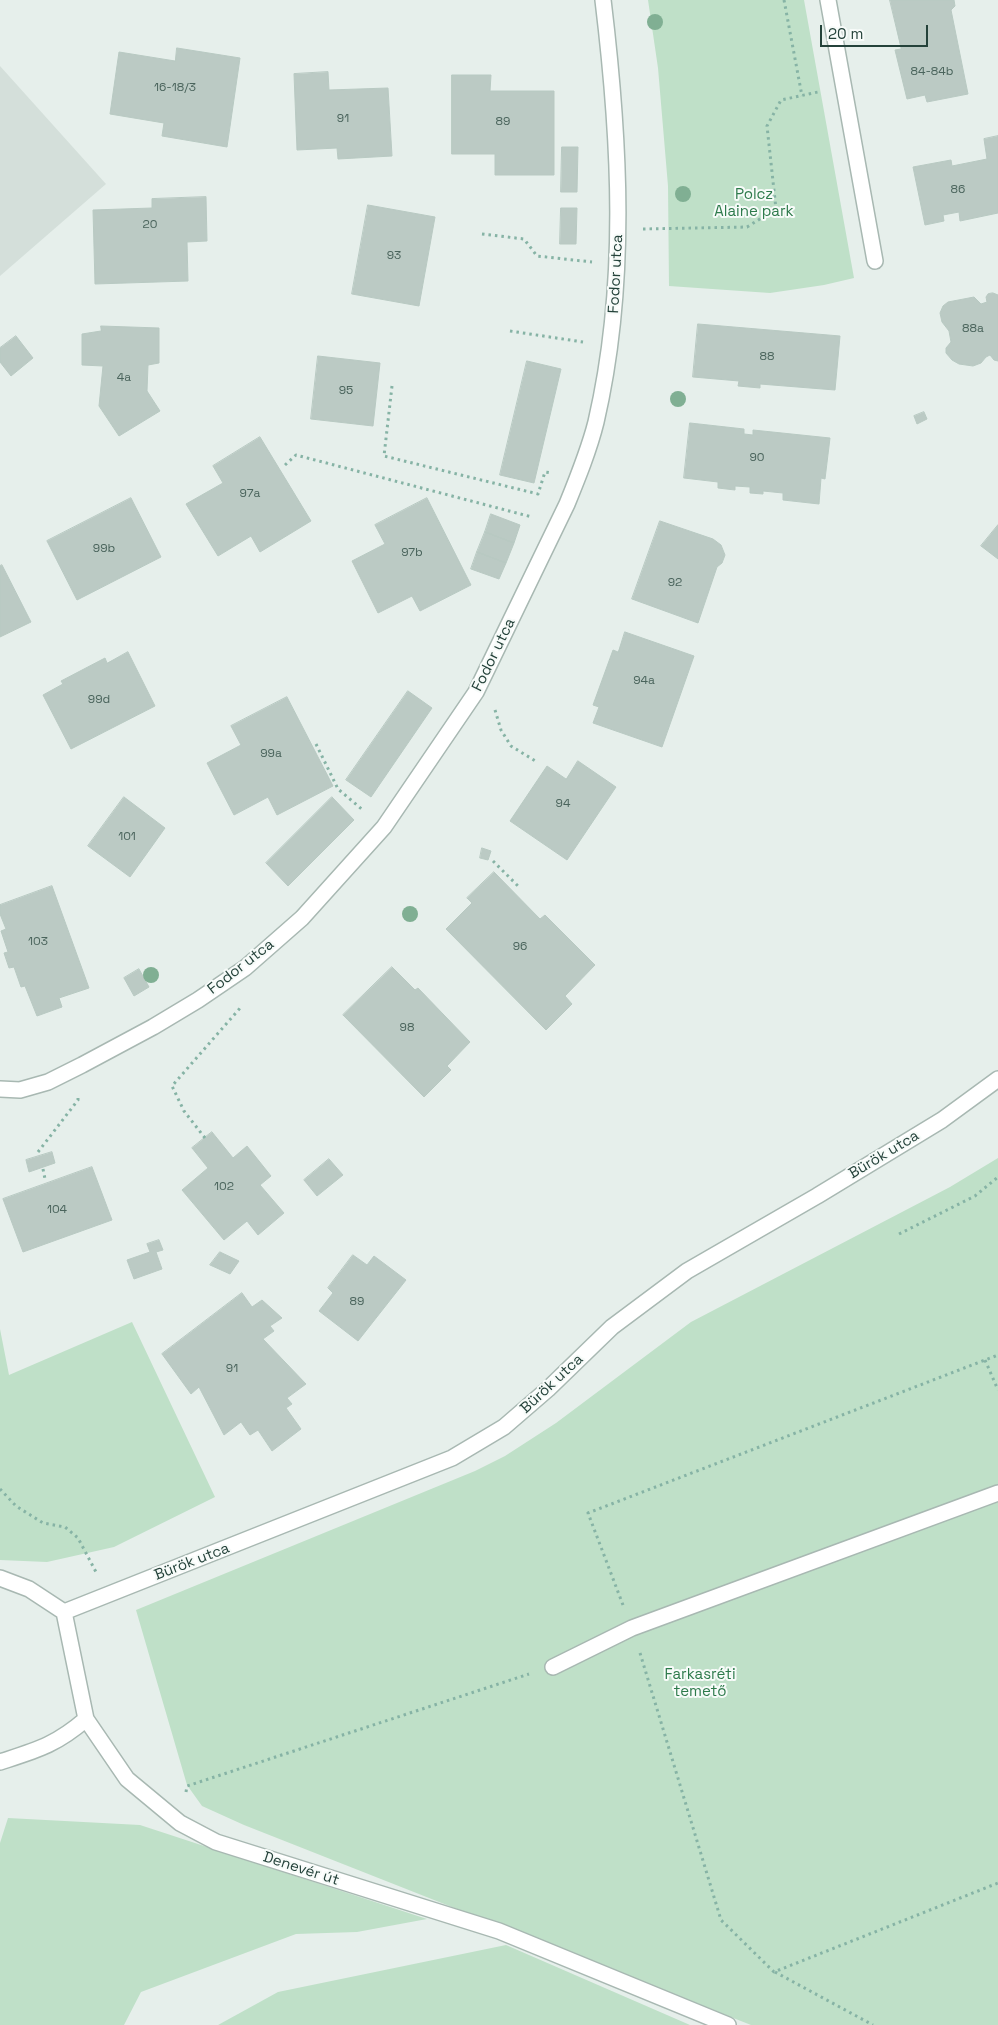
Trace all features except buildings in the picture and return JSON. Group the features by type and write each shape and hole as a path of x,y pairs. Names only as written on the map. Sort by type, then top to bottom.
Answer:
{"street":[{"name":"Fodor utca","path":"0,1089 20,1090 48,1082 153,1028 245,968 302,918 384,827 482,681 577,479 595,422 611,345 618,264 618,229 616,155 602,0"},
{"path":"828,0 875,261"},
{"name":"Bürök utca","path":"64,1612 452,1458 504,1427 548,1389 612,1327 686,1271 817,1196 942,1120 998,1079"},
{"path":"553,1667 632,1628 998,1493"},
{"path":"0,1578 29,1588 64,1612"},
{"name":"Denevér út","path":"64,1612 86,1719 127,1779 180,1823 216,1842 500,1931 728,2025"},
{"path":"0,1762 43,1748 68,1735 86,1719"}],"path":[{"path":"784,0 802,96"},
{"path":"618,229 747,227 776,208 767,126 781,100 844,86"},
{"path":"482,234 524,239 537,256 618,264"},
{"path":"510,331 611,345"},
{"path":"392,386 384,456 532,492"},
{"path":"284,465 296,455 470,502 525,514 556,526"},
{"path":"482,681 489,686 500,730 511,746 537,762"},
{"path":"316,744 338,789 384,827"},
{"path":"493,861 519,887"},
{"path":"205,1138 184,1110 172,1086 241,1007"},
{"path":"38,1152 78,1100 82,1065"},
{"path":"43,1169 45,1179"},
{"path":"900,1234 975,1196 998,1177"},
{"path":"873,2025 774,1972 721,1920 632,1628 588,1513 998,1355"},
{"path":"985,1360 998,1390"},
{"path":"0,1489 16,1506 43,1523 65,1527 78,1538 108,1595"},
{"path":"180,1823 187,1786 553,1667"},
{"path":"774,1972 998,1882"}],"shaded area":[{"path":"0,66 106,184 0,276"}],"green space":[{"name":"Polcz Alaine park","path":"648,0 804,0 854,278 824,285 770,293 669,286 668,186 658,68"},
{"name":"Farkasréti temető","path":"998,1158 998,2025 751,2025 244,1825 202,1806 187,1785 136,1610 475,1471 505,1456 556,1423 691,1322 950,1187"},
{"path":"132,1322 215,1497 114,1547 47,1562 0,1560 0,1329 9,1375"},
{"path":"8,1818 140,1825 427,1919 357,1932 296,1934 141,1992 124,2025 0,2025 0,1843"},
{"path":"506,1945 690,2025 218,2025 278,1992"}]}
